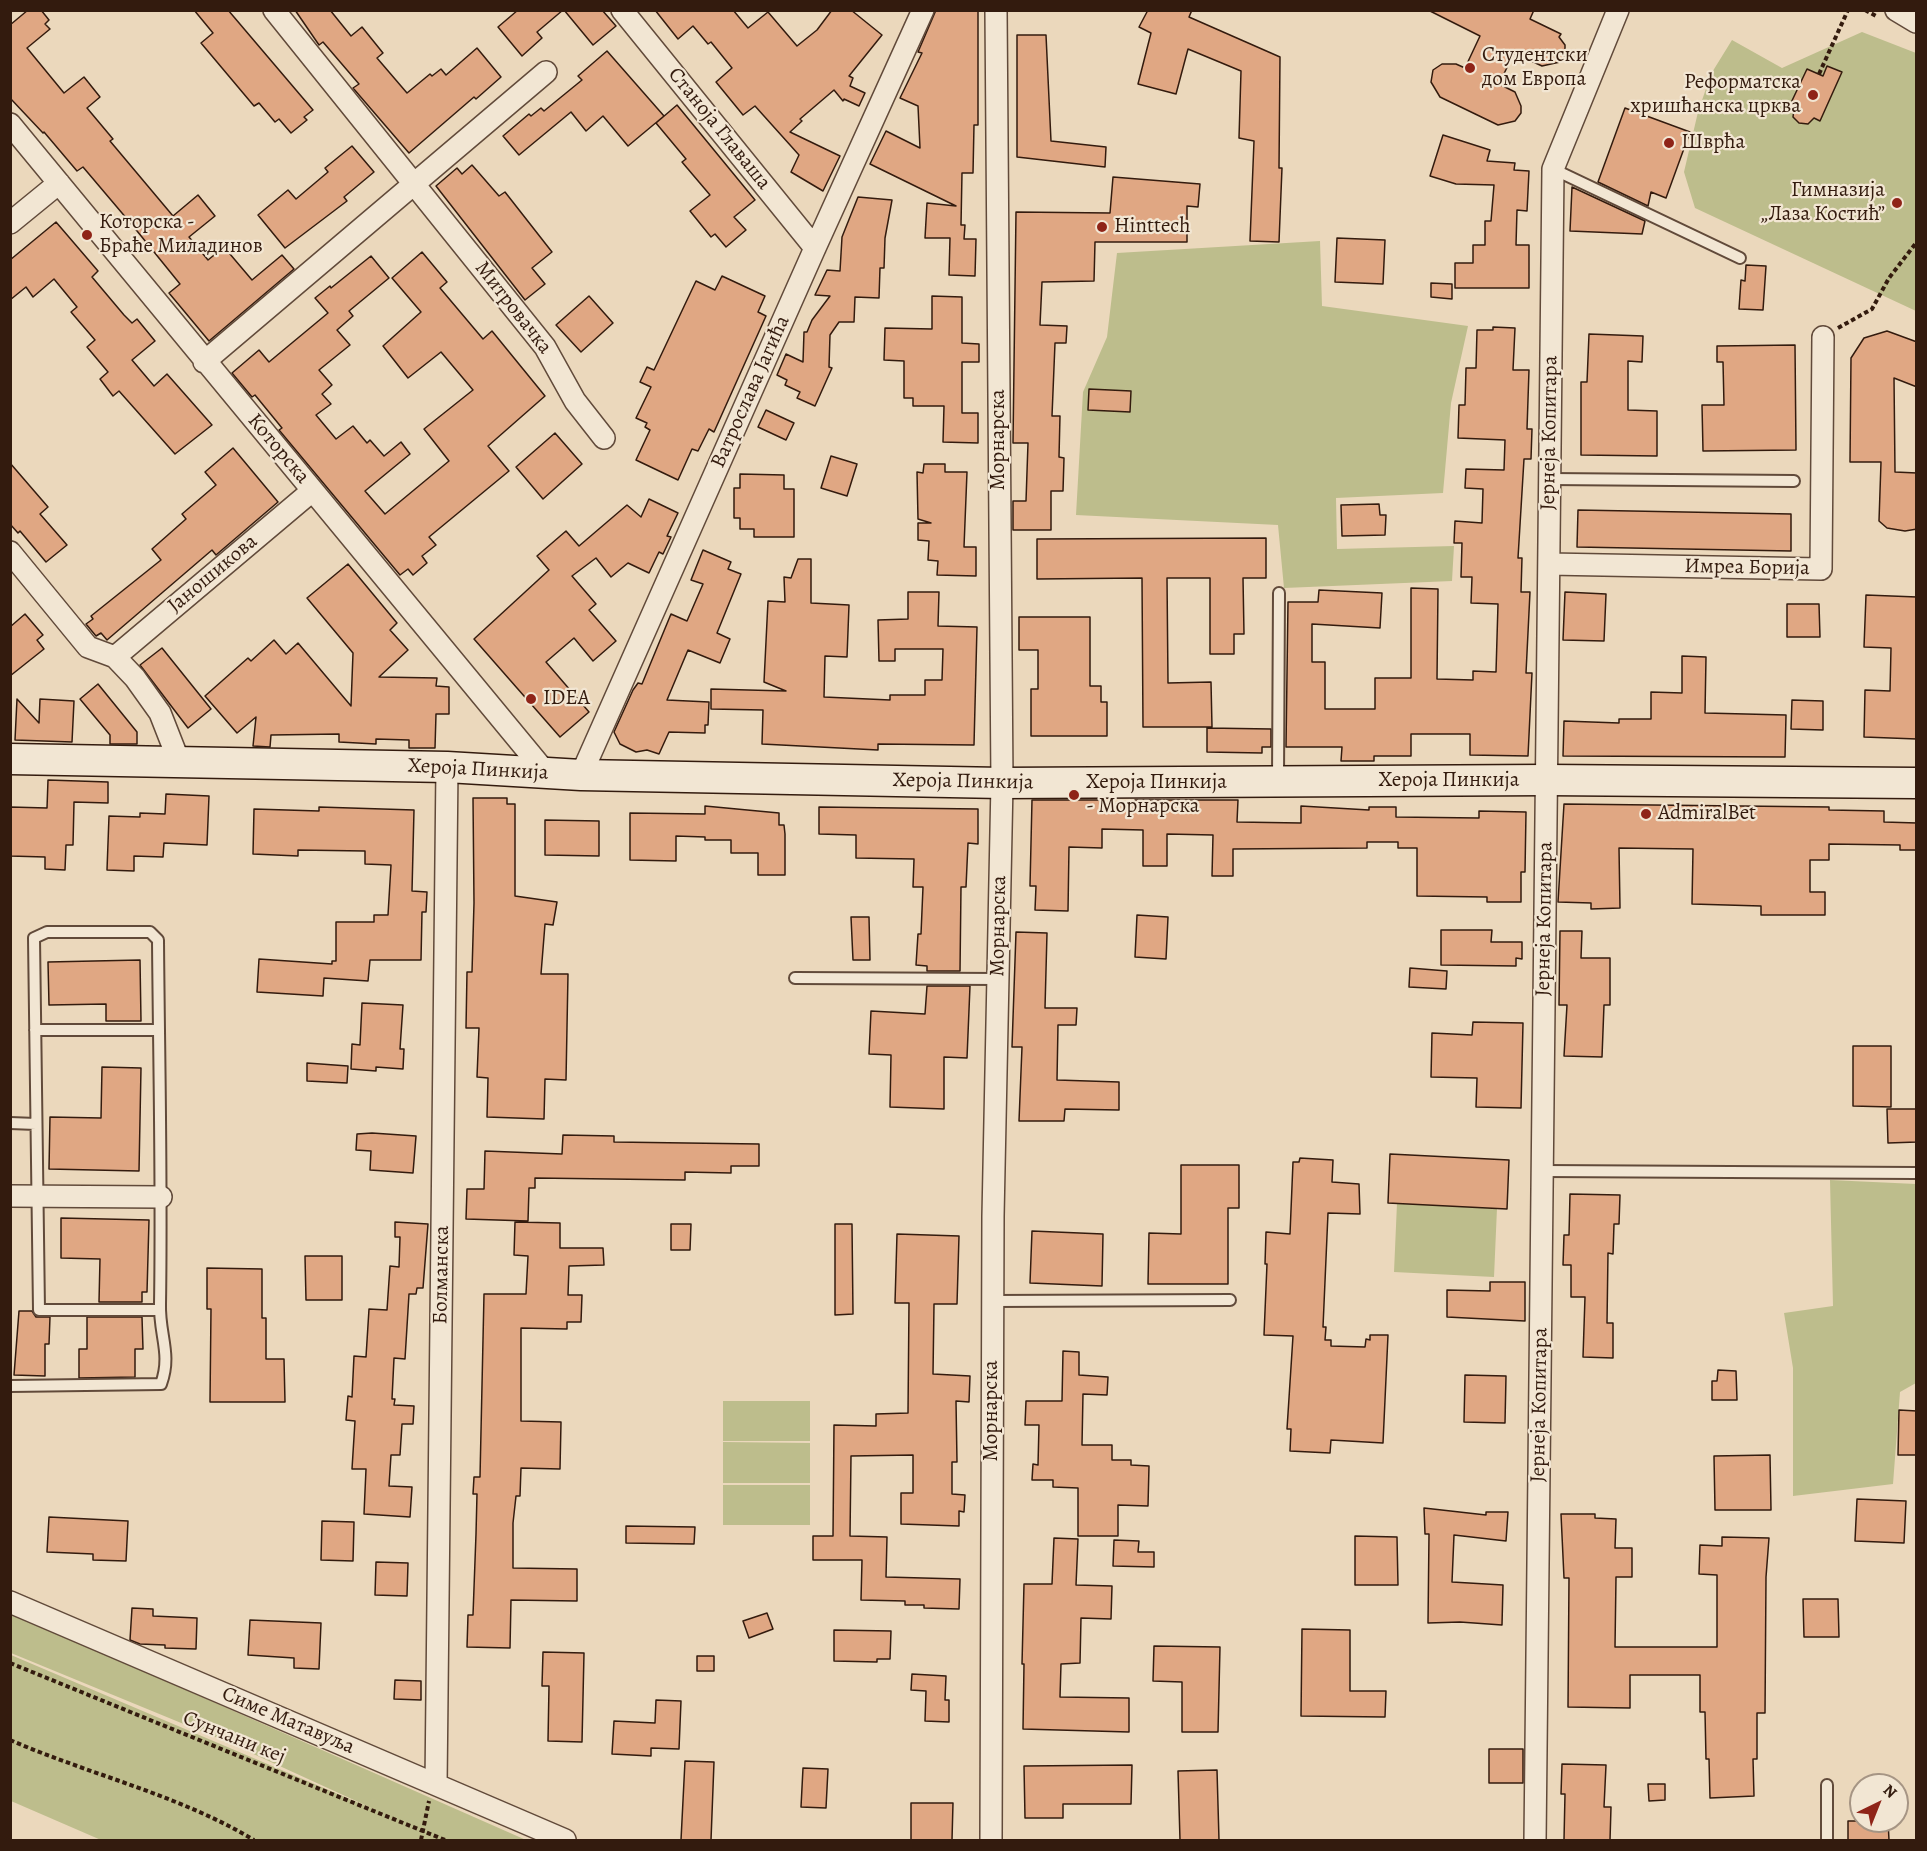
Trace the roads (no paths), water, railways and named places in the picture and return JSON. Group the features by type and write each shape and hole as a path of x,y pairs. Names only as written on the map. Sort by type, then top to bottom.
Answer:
{"street":[{"name":"Митровачка","path":"274,10 545,347 560,370 575,401 604,438"},
{"name":"Станоја Главаша","path":"622,10 815,248"},
{"name":"Ватрослава Јагића","path":"581,775 923,10"},
{"name":"Морнарска","path":"991,1840 993,1301 1002,783 996,10"},
{"name":"Јернеја Копитара","path":"1535,1840 1553,169 1618,10"},
{"path":"1896,10 1917,22"},
{"path":"204,362 546,72"},
{"name":"Которска","path":"10,124 204,362 546,773"},
{"path":"10,223 58,183"},
{"name":"Имреа Борија","path":"1549,564 1821,569 1823,337"},
{"name":"Јаношикова","path":"115,657 312,490"},
{"path":"10,552 88,647 115,657 135,678 160,713 180,764"},
{"name":"Хероја Пинкија","path":"10,759 180,764 447,767 581,775 1002,783 1547,780 1917,783"},
{"name":"Болманска","path":"436,1784 447,767"},
{"path":"10,1196 161,1197"},
{"name":"Симе Матавуља","path":"10,1602 566,1840"}],"lane":[{"path":"1553,169 1740,258"},
{"path":"1550,479 1794,481"},
{"path":"1278,782 1279,593"},
{"path":"10,1386 161,1384 168,1366 160,1310 158,940 150,932 47,932 34,938 39,1310 160,1310"},
{"path":"795,978 998,979"},
{"path":"35,1030 159,1030"},
{"path":"10,1123 36,1124"},
{"path":"1543,1171 1917,1173"},
{"path":"993,1301 1230,1300"},
{"path":"1827,1785 1827,1840"}],"place":[{"name":"Студентски дом Европа","path":"1470,68"},
{"name":"Реформатска хришћанска црква","path":"1813,95"},
{"name":"Шврћа","path":"1669,143"},
{"name":"Гимназија „Лаза Костић”","path":"1897,203"},
{"name":"Hinttech","path":"1102,227"},
{"name":"Которска - Браће Миладинов","path":"87,235"},
{"name":"IDEA","path":"531,699"},
{"name":"Хероја Пинкија - Морнарска","path":"1074,795"},
{"name":"AdmiralBet","path":"1646,814"}]}
